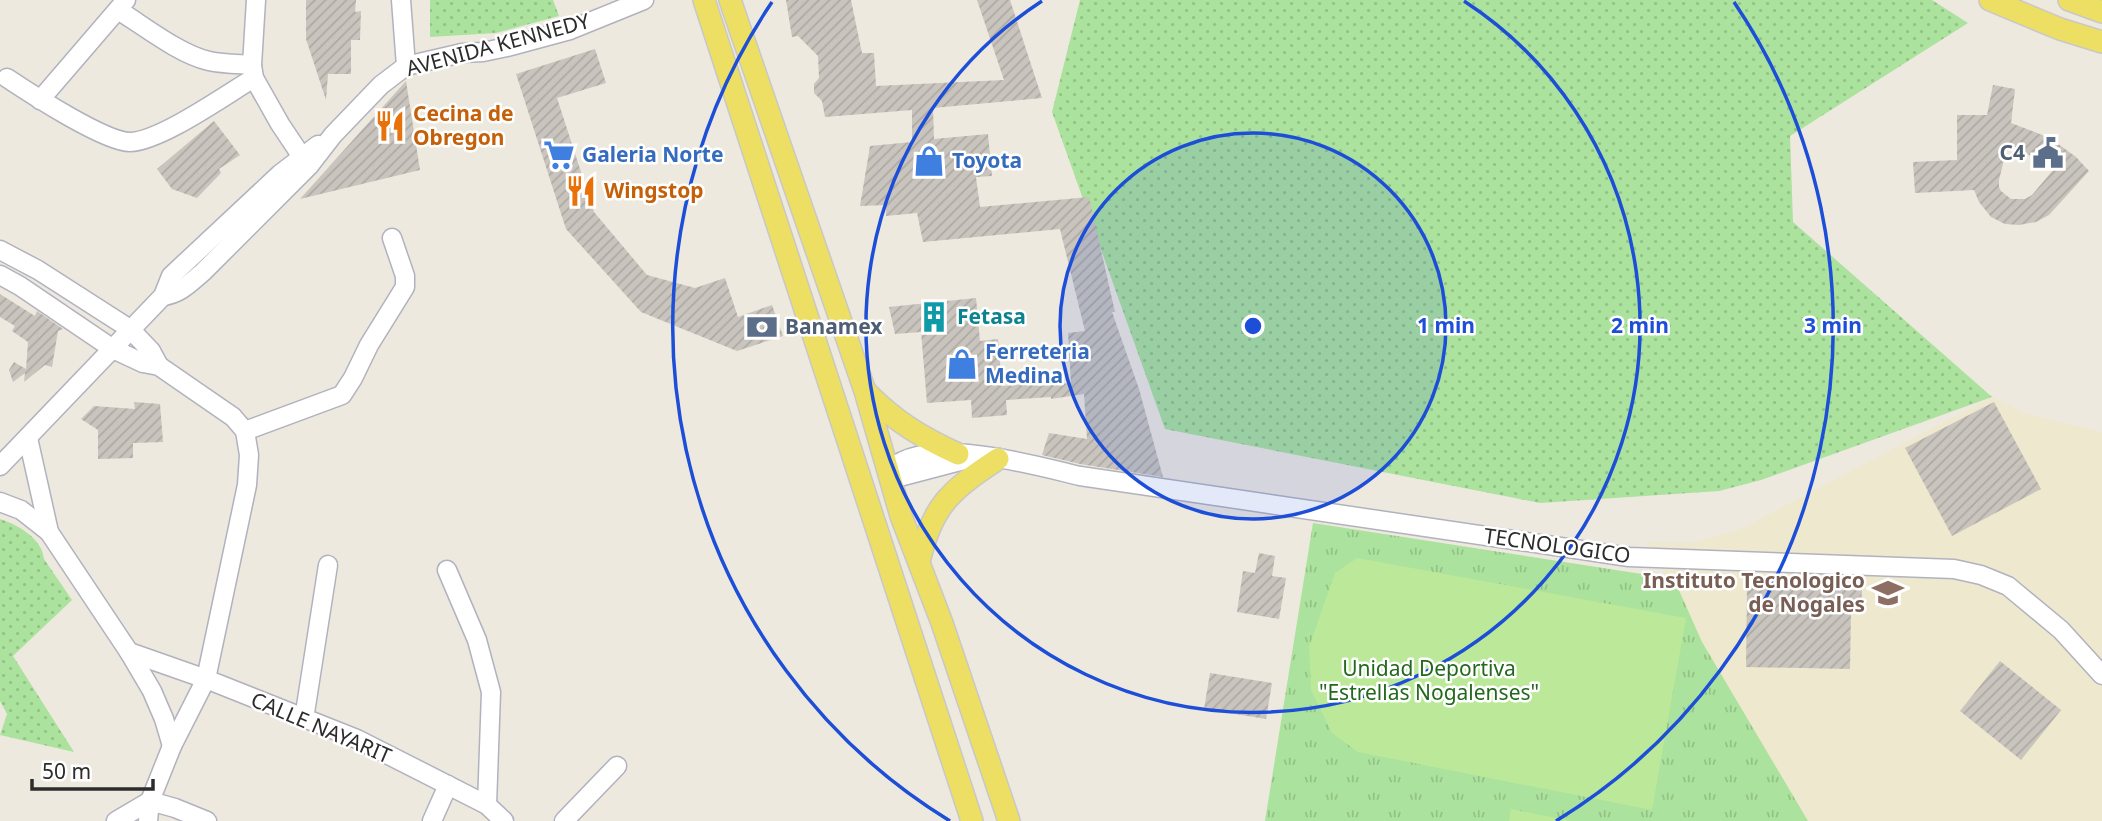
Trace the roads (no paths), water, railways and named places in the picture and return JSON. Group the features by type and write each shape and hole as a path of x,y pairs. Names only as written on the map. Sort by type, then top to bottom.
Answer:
{"main road":[{"path":"704,0 972,821"},
{"path":"730,0 865,391 901,516 1009,821"},
{"path":"1990,0 2060,29 2102,42"},
{"path":"2069,0 2102,12"},
{"path":"831,387 850,401 870,448 889,472 891,533 887,565"},
{"path":"865,391 907,428 978,456 964,482 946,499 926,532 919,562"}],"street":[{"path":"256,0 253,72 280,124 305,161"},
{"path":"401,0 405,66"},
{"name":"AVENIDA KENNEDY","path":"0,466 163,296 171,276 258,205 381,85 405,66 462,53 507,47 570,30 644,0"},
{"path":"40,100 122,5 198,57 253,72"},
{"path":"7,78 40,100 113,139 128,142 155,136 253,72"},
{"path":"246,431 335,399 347,388 369,345 405,287 405,276 392,239"},
{"path":"0,250 130,329 151,351 159,366"},
{"path":"0,275 113,349 143,363 159,366 233,417 246,431 249,455 247,485 206,679 172,746 150,801 148,821"},
{"path":"28,438 49,532"},
{"name":"TECNOLOGICO","path":"889,472 903,476 978,456 1080,476 1629,557 1954,569 2008,586 2061,630 2102,676"},
{"path":"0,502 21,510 49,532 152,691 172,746"},
{"path":"304,719 328,565"},
{"path":"447,570 477,640 491,692 487,805"},
{"name":"CALLE NAYARIT","path":"129,652 206,679 357,740 487,805 504,821"},
{"path":"564,821 617,766"},
{"path":"432,821 447,785"},
{"path":"116,821 150,801 175,807 207,821"}],"place":[{"name":"Cecina de Obregon","path":"390,126"},
{"name":"C4","path":"2048,153"},
{"name":"Galeria Norte","path":"559,155"},
{"name":"Toyota","path":"929,161"},
{"name":"Wingstop","path":"581,191"},
{"name":"Fetasa","path":"934,317"},
{"name":"Banamex","path":"762,327"},
{"name":"Ferreteria Medina","path":"962,364"},
{"name":"Instituto Tecnologico de Nogales","path":"1888,593"}],"park label":[{"name":"Unidad Deportiva \"Estrellas Nogalenses\"","path":"1429,681"}]}
